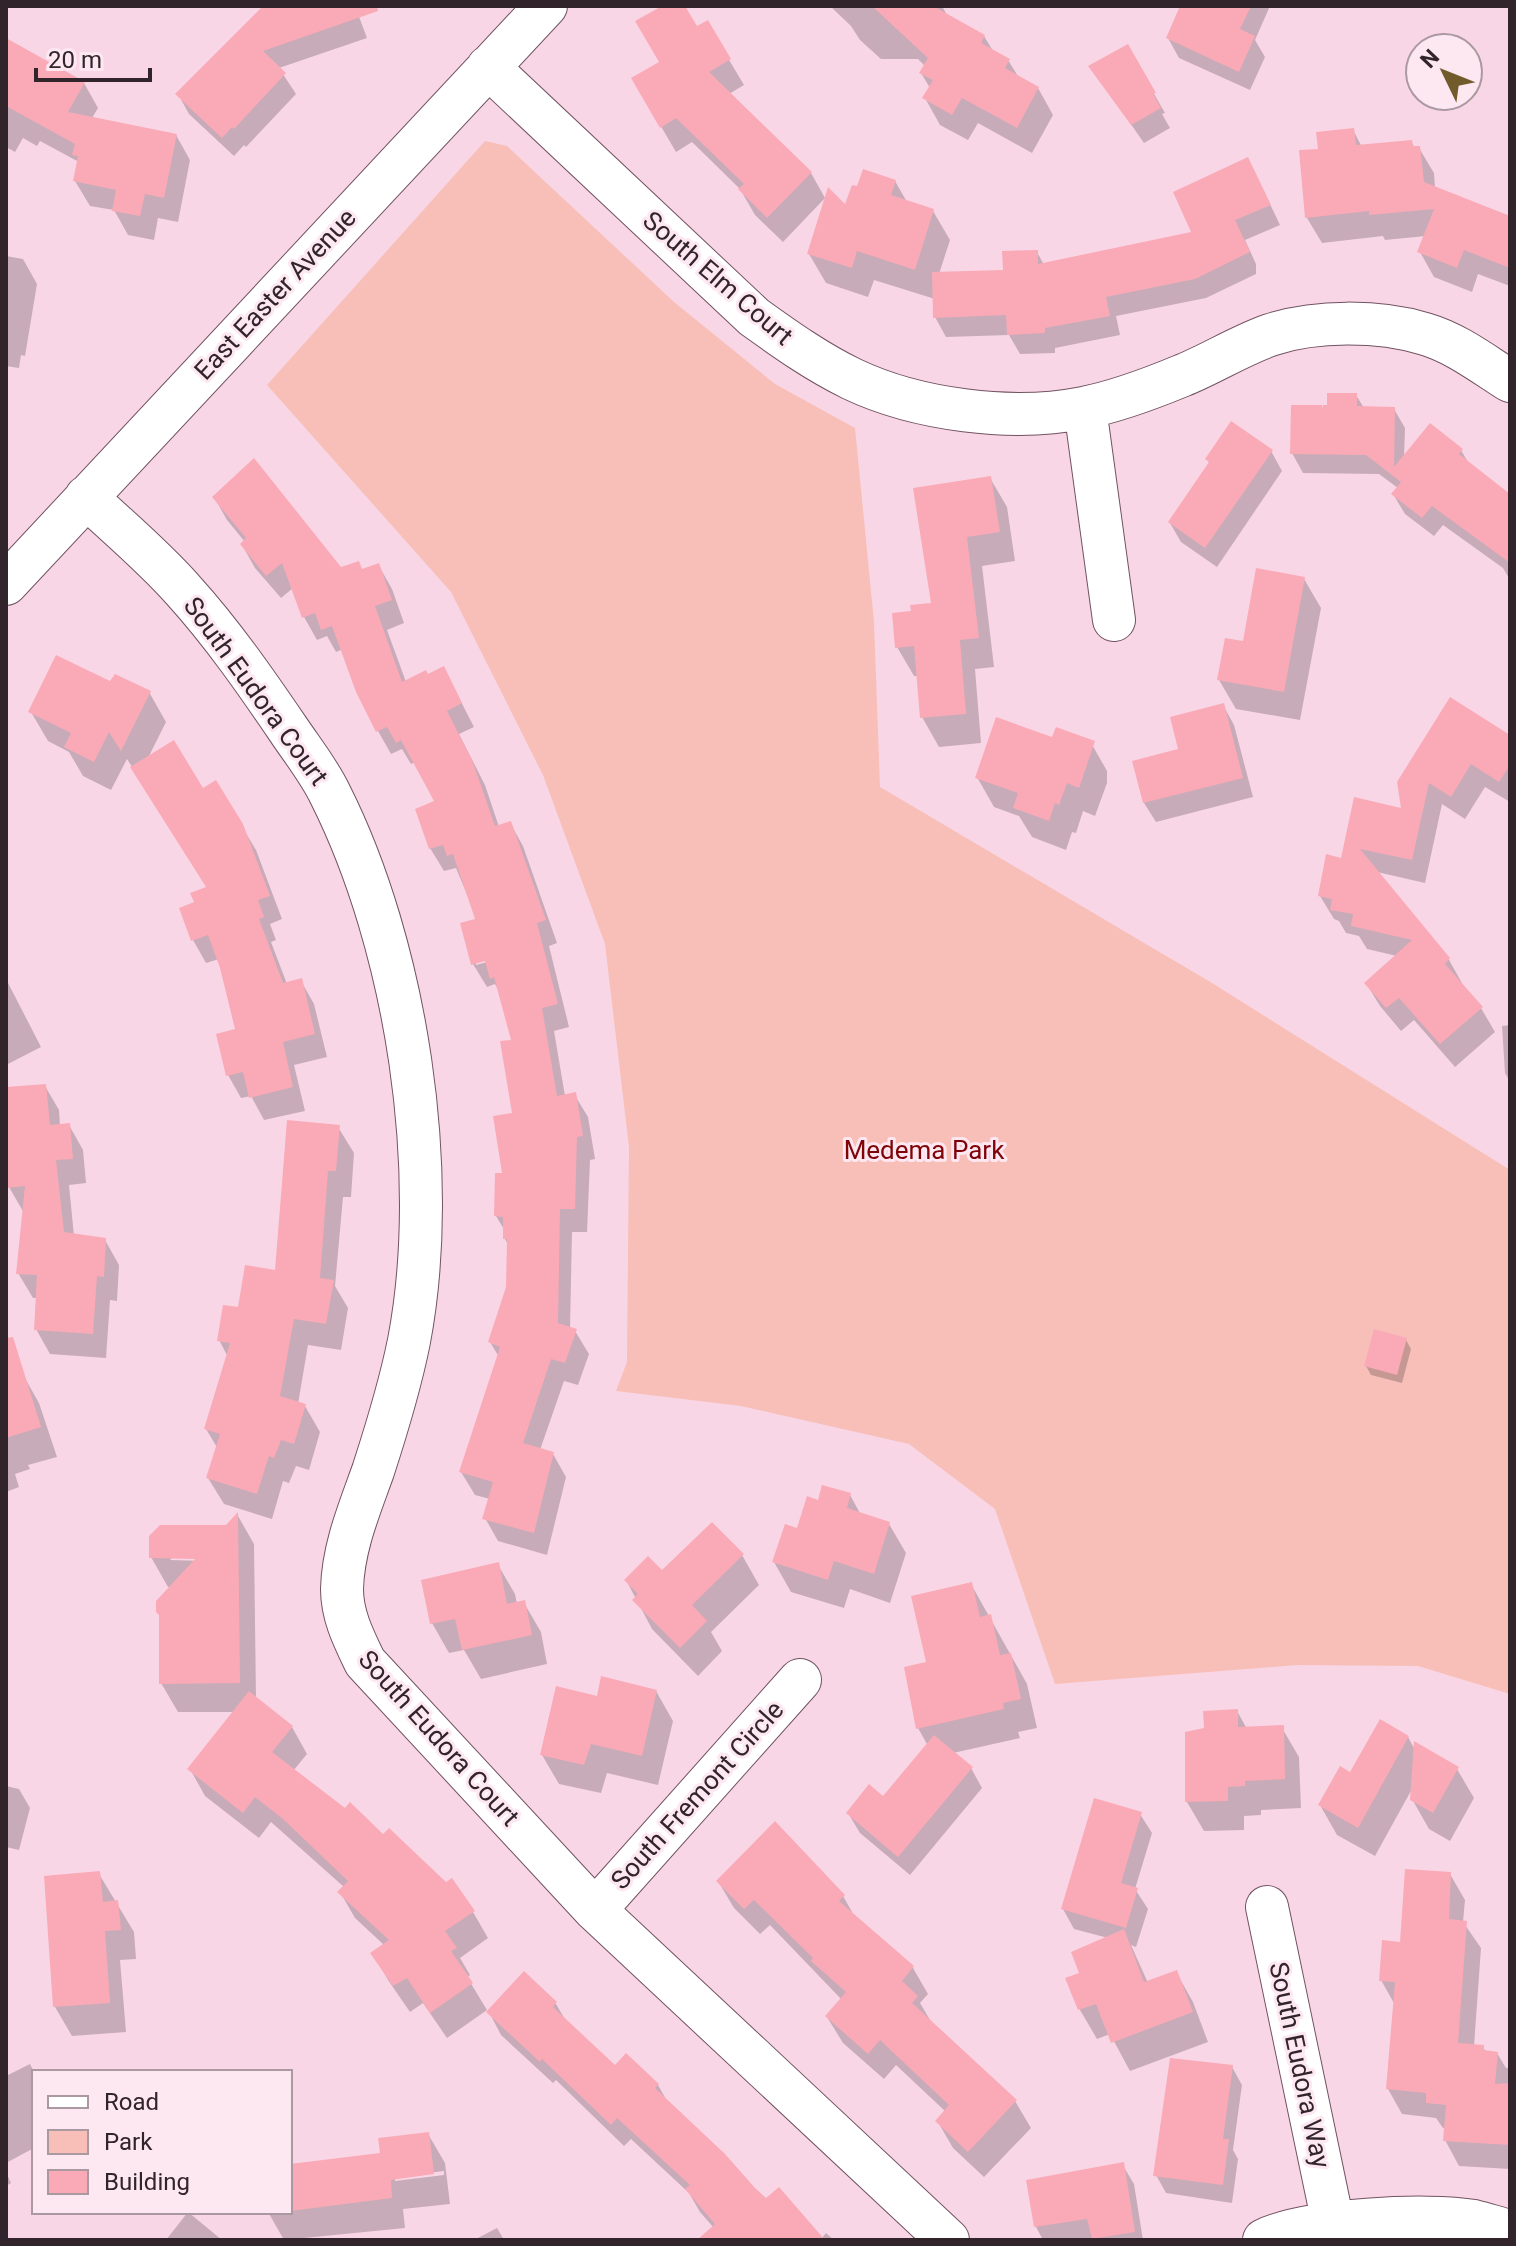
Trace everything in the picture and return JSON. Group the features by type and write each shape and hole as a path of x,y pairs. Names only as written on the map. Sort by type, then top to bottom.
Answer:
{"street":[{"name":"East Easter Avenue","path":"6,584 546,6"},
{"name":"South Elm Court","path":"488,67 754,317 803,352 854,380 941,406 1031,415 1085,408 1181,376 1268,336 1308,325 1387,326 1426,334 1460,349 1510,381"},
{"path":"1085,408 1114,620"},
{"name":"South Eudora Court","path":"86,497 183,589 258,685 329,792 358,858 381,925 409,1050 418,1123 420,1205 409,1339 391,1416 346,1550 342,1592 349,1631 365,1662 595,1910 948,2240"},
{"name":"South Fremont Circle","path":"595,1910 800,1680"},
{"name":"South Eudora Way","path":"1267,1907 1333,2223"},
{"path":"1264,2240 1333,2223 1407,2218 1473,2221 1510,2231"}],"green space":[{"name":"Medema Park","path":"485,141 507,146 674,302 775,384 855,428 874,622 880,787 1212,983 1510,1170 1510,1694 1418,1666 1298,1665 1055,1684 995,1509 909,1444 741,1406 616,1391 627,1362 629,1147 605,944 543,775 451,592 267,385"}],"building":[{"path":"263,6 377,6 378,11 263,51 286,73 222,138 175,94"},
{"path":"662,6 685,6 697,26 708,20 731,59 709,72 812,172 767,218 738,189 744,184 676,118 660,128 631,78 659,62 635,21"},
{"path":"872,6 933,6 985,35 981,43 1010,59 1005,68 1039,87 1017,128 962,98 952,115 922,98 933,80 919,73 928,58"},
{"path":"1180,6 1251,6 1240,29 1255,36 1239,72 1166,38"},
{"path":"6,38 85,82 68,112 177,134 164,198 145,194 140,216 112,211 116,190 73,181 78,156 72,155 75,144 6,106"},
{"path":"1128,44 1156,93 1153,94 1161,108 1131,125 1088,66"},
{"path":"1354,128 1356,145 1412,140 1413,146 1420,146 1424,182 1510,216 1510,268 1464,250 1457,268 1417,252 1434,209 1369,215 1369,211 1305,218 1299,150 1318,149 1316,132"},
{"path":"1248,157 1271,205 1235,220 1250,252 1195,279 1106,297 1110,316 1045,328 1045,333 1007,335 1006,315 933,318 932,272 1003,270 1002,251 1038,250 1038,264 1191,232 1173,192"},
{"path":"863,169 896,180 891,195 934,209 915,270 857,251 852,268 807,254 828,187 845,204 852,185 857,186"},
{"path":"1327,393 1357,393 1357,406 1395,407 1394,467 1430,423 1463,449 1459,454 1510,494 1510,563 1432,506 1422,518 1391,494 1401,482 1366,455 1290,454 1291,405 1322,405 1323,409 1323,405 1327,405"},
{"path":"1231,421 1273,450 1205,548 1168,522 1209,462 1205,459"},
{"path":"254,458 341,567 359,561 362,569 379,563 392,600 375,606 402,682 426,670 428,674 444,666 462,703 447,711 472,760 495,826 511,821 546,920 537,923 558,1004 542,1008 557,1096 576,1092 583,1136 577,1137 575,1209 560,1209 558,1323 577,1329 565,1363 551,1359 523,1443 554,1452 534,1533 482,1519 493,1482 459,1472 500,1347 488,1342 506,1287 507,1239 503,1239 503,1217 494,1216 495,1173 502,1173 493,1116 512,1113 500,1041 511,1040 494,977 490,979 485,961 471,965 460,923 475,919 453,854 447,856 443,845 429,849 415,809 434,801 401,740 396,743 387,727 376,732 356,692 332,626 321,630 315,613 302,618 282,563 266,576 240,544 246,538 212,497"},
{"path":"991,476 1000,532 967,537 979,638 960,640 966,714 920,718 914,646 895,648 892,613 911,611 910,605 931,603 913,488"},
{"path":"1256,568 1305,577 1284,692 1217,680 1225,638 1243,641"},
{"path":"56,655 110,681 115,674 151,691 121,751 109,732 94,762 64,747 71,733 28,712"},
{"path":"1450,697 1510,735 1510,765 1499,782 1471,764 1451,797 1429,783 1412,860 1360,849 1450,958 1445,964 1483,1007 1440,1044 1399,998 1386,1008 1364,983 1412,940 1351,926 1353,914 1330,910 1332,899 1318,896 1326,854 1341,858 1354,797 1401,808 1397,782"},
{"path":"1224,703 1243,778 1143,803 1132,761 1178,749 1170,717"},
{"path":"996,717 1052,737 1056,727 1095,741 1079,788 1067,783 1049,821 1013,808 1018,793 975,778"},
{"path":"174,740 203,788 216,780 243,824 270,896 258,900 264,917 259,919 283,983 302,978 315,1034 283,1042 293,1087 249,1098 243,1072 226,1076 216,1034 235,1029 220,968 208,935 191,941 179,908 194,902 190,893 206,887 130,767"},
{"path":"46,1084 50,1125 70,1123 73,1159 56,1160 64,1232 106,1238 104,1277 97,1276 93,1334 34,1330 37,1275 16,1274 25,1186 6,1188 6,1087"},
{"path":"287,1120 340,1125 336,1171 328,1171 320,1278 334,1280 326,1324 294,1319 280,1396 306,1404 294,1444 281,1440 274,1458 269,1456 257,1494 206,1478 220,1434 204,1429 230,1343 217,1341 223,1305 238,1307 245,1265 275,1270"},
{"path":"1374,1329 1407,1338 1397,1375 1364,1366"},
{"path":"13,1337 41,1427 6,1438 6,1338"},
{"path":"822,1485 851,1493 847,1508 890,1522 874,1574 834,1561 828,1580 772,1562 785,1524 797,1528 807,1496 818,1500"},
{"path":"238,1512 240,1683 159,1684 159,1615 156,1601 195,1559 149,1558 149,1536 160,1525 226,1525"},
{"path":"712,1522 744,1554 692,1605 707,1621 680,1648 632,1600 638,1594 624,1580 648,1556 662,1570"},
{"path":"499,1562 507,1604 525,1600 532,1635 462,1650 455,1619 430,1624 421,1580"},
{"path":"972,1582 980,1617 991,1614 1000,1655 1011,1653 1021,1699 1003,1703 1004,1709 916,1729 904,1667 926,1662 911,1596"},
{"path":"601,1676 657,1690 642,1756 591,1744 584,1765 540,1755 556,1686 597,1696"},
{"path":"249,1691 293,1726 272,1752 345,1808 350,1802 383,1834 389,1828 446,1882 452,1878 475,1911 445,1931 457,1948 451,1951 473,1983 430,2013 407,1978 393,1986 370,1953 389,1940 337,1892 348,1881 283,1819 255,1797 243,1813 187,1769"},
{"path":"1238,1709 1238,1727 1284,1725 1285,1779 1245,1781 1245,1786 1228,1787 1228,1801 1185,1802 1185,1732 1204,1728 1203,1711"},
{"path":"1380,1719 1409,1736 1358,1828 1318,1805 1340,1766 1350,1772"},
{"path":"934,1735 973,1767 898,1857 846,1813 869,1784 883,1796"},
{"path":"1414,1741 1459,1767 1433,1813 1410,1800"},
{"path":"1094,1798 1142,1812 1121,1883 1138,1888 1126,1928 1061,1909"},
{"path":"775,1821 845,1895 839,1901 914,1966 902,1981 918,1996 912,2003 1017,2100 968,2152 935,2121 949,2105 880,2040 868,2054 825,2016 846,1992 811,1961 813,1958 754,1900 744,1909 716,1881"},
{"path":"1405,1869 1451,1872 1449,1919 1467,1921 1458,2043 1484,2045 1484,2050 1498,2052 1495,2084 1510,2083 1510,2145 1443,2141 1446,2105 1426,2103 1426,2093 1386,2089 1395,1982 1379,1981 1382,1940 1400,1942"},
{"path":"100,1871 103,1902 118,1900 121,1930 105,1931 110,2003 53,2007 44,1876"},
{"path":"1124,1929 1144,1982 1177,1970 1193,2012 1111,2043 1096,2004 1078,2010 1065,1978 1079,1973 1071,1952"},
{"path":"524,1971 557,2002 553,2007 615,2065 626,2053 659,2084 655,2088 725,2154 755,2188 766,2198 779,2187 825,2240 697,2240 715,2224 685,2189 690,2185 617,2118 611,2125 542,2059 540,2062 486,2012"},
{"path":"1170,2058 1233,2065 1223,2139 1229,2139 1223,2185 1153,2176"},
{"path":"429,2132 434,2174 391,2180 392,2198 292,2211 292,2164 380,2153 378,2138"},
{"path":"1124,2162 1135,2232 1092,2239 1087,2219 1034,2227 1026,2180"}]}
